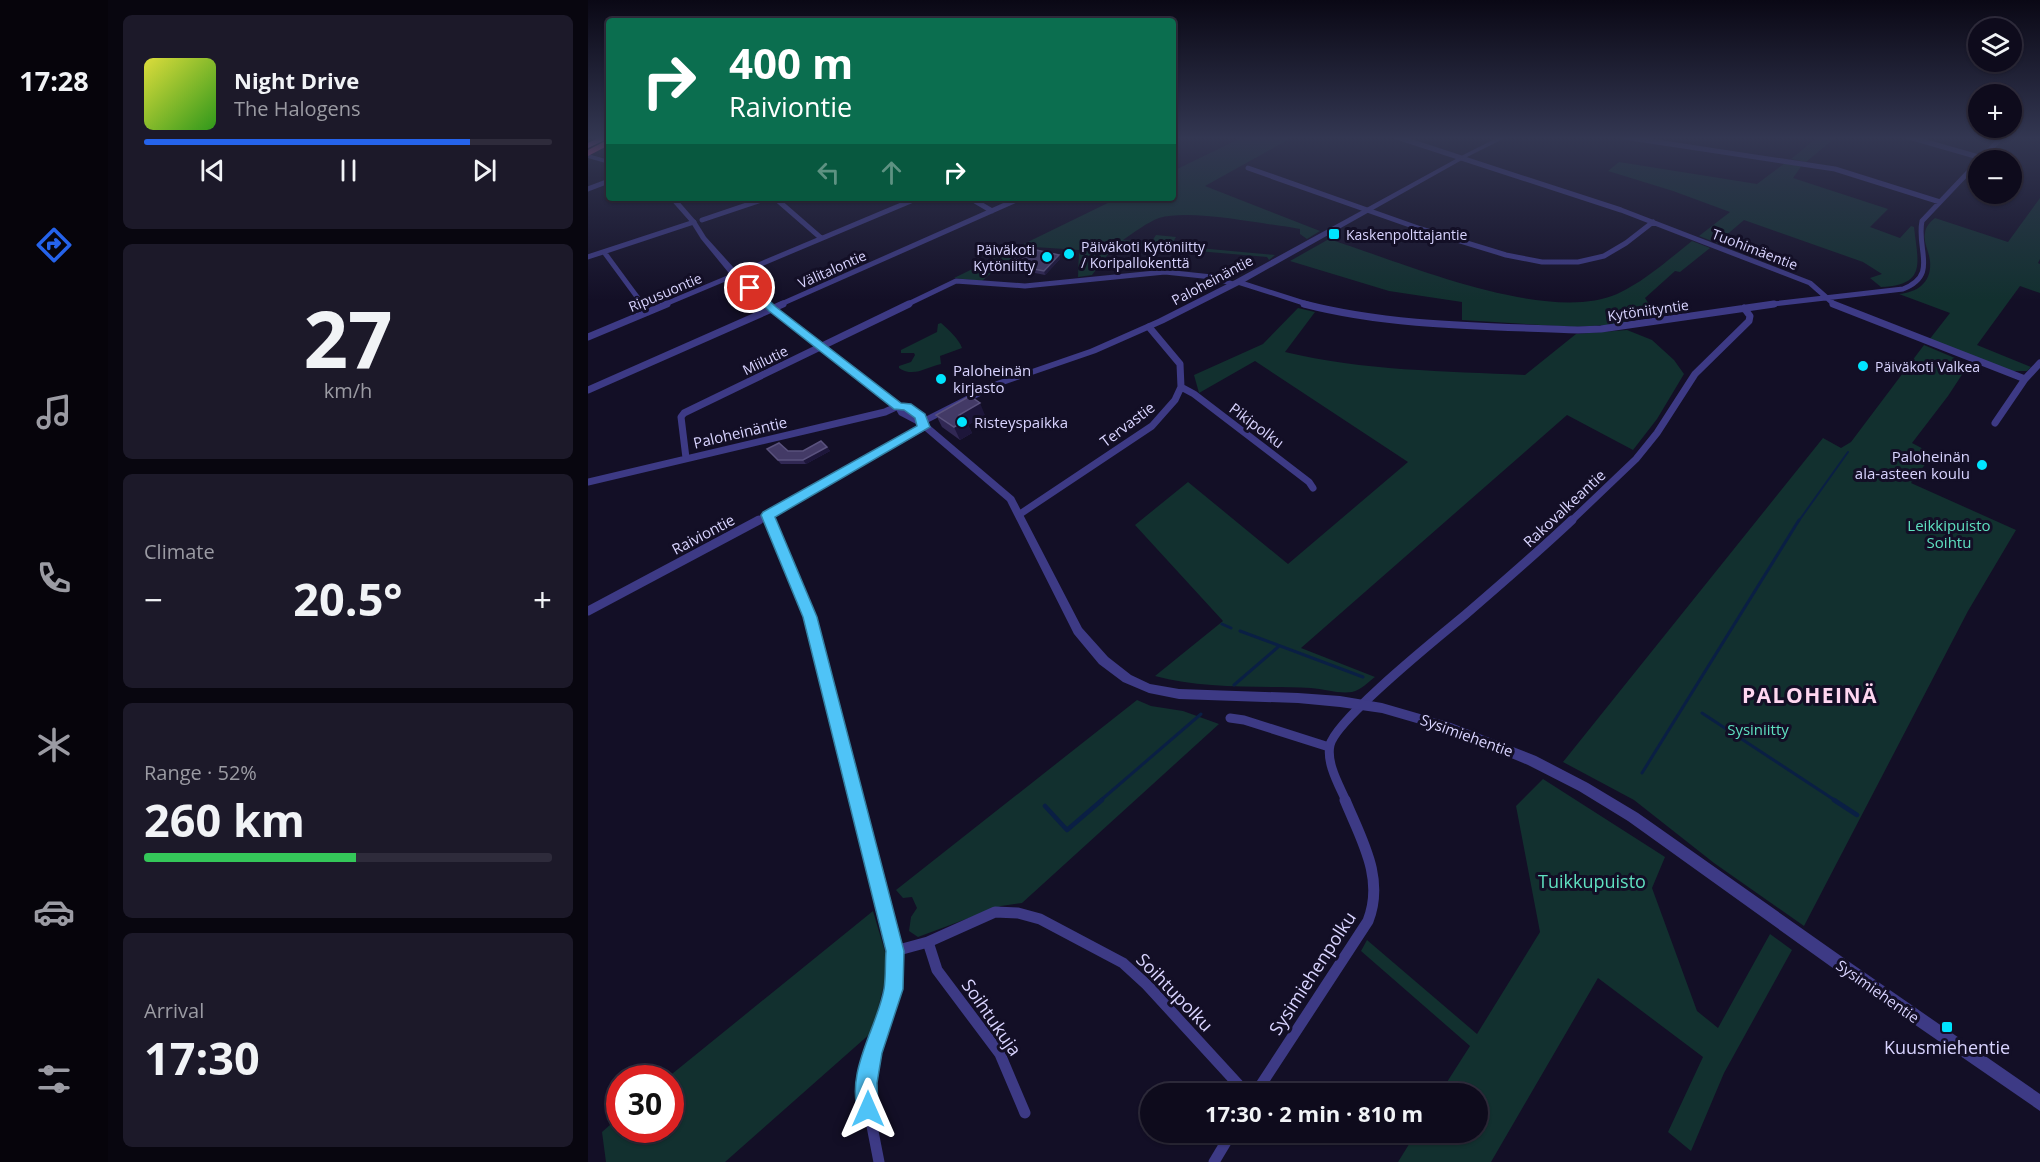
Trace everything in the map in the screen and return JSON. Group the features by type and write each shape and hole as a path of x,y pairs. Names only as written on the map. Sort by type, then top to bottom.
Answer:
{"street":[{"path":"1312,191 1509,256 1545,264 1575,263 1606,256 1653,222"},
{"name":"Paloheinäntie","path":"923,425 997,384 1092,351 1149,327 1236,283 1402,191"},
{"name":"Tuohimäentie","path":"1561,191 1653,222 1810,282 1838,307 2025,379"},
{"path":"1906,191 1940,202"},
{"name":"Kytöniityntie","path":"959,281 1025,286 1165,272 1212,277 1321,309 1383,320 1589,330 1826,296 1902,289 1918,283 1924,267 1920,226 1950,191"},
{"name":"Sysimiehentie","path":"675,201 698,221 703,238 772,309 822,345 898,406 902,413 923,425 1006,494 1020,514 1078,631 1092,650 1134,682 1173,693 1303,698 1362,704 1455,728 1540,764 1586,788 1633,817 2040,1103"},
{"path":"588,257 758,201"},
{"path":"778,201 821,238"},
{"name":"Ripusuontie","path":"588,337 911,201"},
{"path":"975,201 992,211"},
{"name":"Välitalontie","path":"588,390 1014,201"},
{"path":"604,252 648,312"},
{"name":"Miilutie","path":"686,458 681,417 684,413 959,281"},
{"name":"Rakovalkeantie","path":"1362,704 1539,551 1636,459 1653,440 1695,374 1749,321 1750,316 1744,308"},
{"path":"1149,327 1177,358 1180,364 1181,387"},
{"path":"1995,423 2025,379 2040,363"},
{"name":"Pikipolku","path":"1181,387 1194,394 1309,482 1313,488"},
{"name":"Tervastie","path":"1020,514 1033,508 1152,426 1166,412 1181,387"},
{"name":"Paloheinäntie","path":"588,482 885,412 898,406"},
{"name":"Raiviontie","path":"588,610 768,515 923,425"},
{"path":"768,515 810,617 895,951 893,989 872,1053 867,1083 868,1109 879,1162"},
{"path":"1230,718 1244,720 1329,747 1339,729 1362,704"},
{"name":"Sysimiehenpolku","path":"1262,1083 1368,921 1374,906 1376,879 1373,868 1331,765 1329,747"},
{"name":"Soihtupolku","path":"895,951 928,942 995,912 1018,913 1040,919 1123,963 1147,985 1237,1083"},
{"name":"Soihtukuja","path":"928,942 937,970 1000,1053 1025,1113"},
{"path":"1214,1162 1225,1143"}],"green space":[{"path":"1176,191 1218,191 1320,231 1307,239 1300,234 1300,229 1289,227 1205,216 1172,216 1159,218 1123,240 1161,243 1152,241 1156,235 1176,237 1172,244 1177,246 1275,255 1269,260 1267,257 1116,244 1092,275 1078,277 1079,250 1035,247 1002,264 982,281 954,278 1112,201 1176,201"},
{"path":"1674,191 1834,191 1888,209 1870,227 1900,238 1911,226 1914,227 1917,251 1916,270 1913,277 1906,282 1881,287 1870,278 1882,274 1863,262 1744,220 1717,243 1699,236 1730,212"},
{"path":"2040,198 2040,259 2038,263 2040,264 2040,293 2020,286 1977,345 2031,367 2027,371 2010,371 1929,340 1950,313 1899,294 1918,288 1929,275 1930,261 1925,243 1928,224 1935,218 2008,242"},
{"path":"1329,239 1473,287 1552,302 1587,301 1617,294 1647,277 1692,241 1710,248 1680,272 1675,271 1645,298 1656,315 1608,325 1573,327 1462,320 1462,302 1389,291 1290,261"},
{"path":"1298,308 1315,312 1285,352 1314,358 1374,367 1525,375 1576,334 1627,330 1652,340 1674,360 1684,374 1657,419 1633,450 1567,415 1301,648 1375,677 1358,690 1342,692 1311,688 1212,685 1155,676 1223,621 1135,525 1188,482 1288,564 1408,462 1255,361 1199,393 1194,375 1263,344"},
{"path":"941,323 956,338 962,348 940,356 941,364 920,371 910,372 899,368 911,362 915,355 914,353 901,353 901,350 937,332 938,324"},
{"name":"Sysiniitty","path":"1924,345 1969,364 1912,443 1933,454 1911,483 2016,530 1968,611 1804,926 1714,863 1634,800 1563,762 1823,438 1841,448 1851,442"},
{"path":"1137,700 1151,706 1183,711 1219,724 1022,903 1001,906 918,937 909,931 911,917 917,908 912,897 903,898 896,890"},
{"name":"Tuikkupuisto","path":"1543,779 1665,857 1652,888 1697,1011 1718,1028 1770,934 1792,950 1724,1073 1691,1151 1668,1132 1703,1057 1598,978 1491,1162 1398,1162 1410,1143 1488,1143 1488,1083 1446,1083 1470,1046 1361,951 1367,940 1477,1034 1540,932 1516,806"},
{"path":"873,911 889,965 872,1032 725,1162 606,1162 602,1132 606,1128 606,1143 684,1143 683,1065"}],"building":[{"name":"Päiväkoti Kytöniitty","path":"1027,248 1059,255 1044,271 1009,264"},
{"path":"970,396 980,403 959,415 966,420 954,427 936,415"},
{"path":"821,441 827,447 803,460 778,460 767,449 779,443 788,451 803,451"}],"waterway":[{"path":"1798,522 1848,452"},
{"path":"1642,773 1799,520"},
{"path":"1222,624 1231,628"},
{"path":"1240,631 1363,677"},
{"path":"1234,685 1278,647"},
{"path":"1702,713 1836,801"},
{"path":"1100,801 1201,714"},
{"path":"1045,806 1067,830 1102,800"},
{"path":"1834,800 1857,815"}],"place":[{"name":"Kaskenpolttajantie","path":"1334,234"},
{"name":"Päiväkoti Kytöniitty / Koripallokenttä","path":"1069,254"},
{"name":"Päiväkoti Kytöniitty","path":"1047,257"},
{"name":"Päiväkoti Valkea","path":"1863,366"},
{"name":"Paloheinän kirjasto","path":"941,379"},
{"name":"Risteyspaikka","path":"962,422"},
{"name":"Paloheinän ala-asteen koulu","path":"1982,465"},
{"name":"Kuusmiehentie","path":"1947,1027"}],"district":[{"name":"PALOHEINÄ","path":"1810,695"}],"route":[{"path":"750,288 772,309 817,341 898,406 907,407 921,417 924,427 768,515 810,617 895,951 896,972 893,989 872,1053 867,1083 868,1109"}],"park label":[{"name":"Leikkipuisto Soihtu","path":"1949,534"}]}
